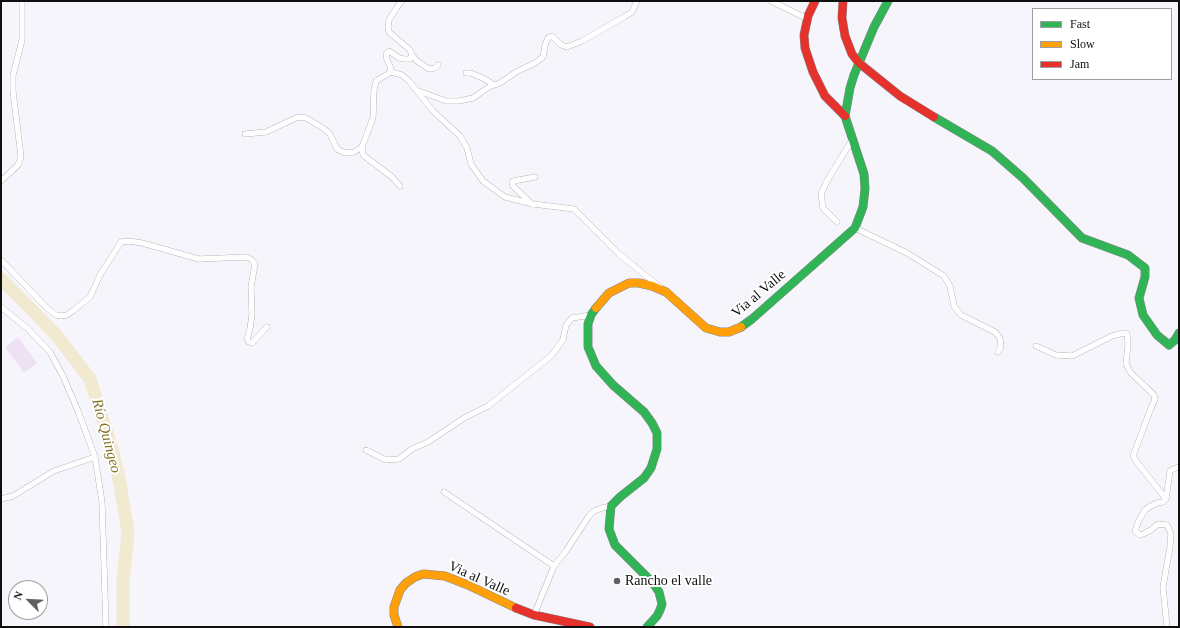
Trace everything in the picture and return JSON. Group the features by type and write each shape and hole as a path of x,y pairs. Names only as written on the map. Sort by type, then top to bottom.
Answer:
{"main road":[{"path":"815,1 804,35 805,48 813,72 825,96 845,116"},
{"path":"843,1 842,18 845,36 852,54 859,63 900,96 992,150 1023,178 1082,238 1128,255 1145,268 1145,277 1139,298 1143,315 1157,336 1169,345 1175,340 1179,333"},
{"name":"Via al Valle","path":"611,506 644,478 655,460 658,441 657,433 644,412 613,385 596,366 588,347 588,324 591,315 601,300 609,293 629,283 639,283 652,286 666,292 695,320 706,328 720,332 729,332 738,329 752,320 854,228 863,207 865,189 864,174 845,116 850,88 859,63 874,27 888,1"},
{"path":"611,506 610,529 615,545 653,583 659,592 662,604 660,610 657,616 647,627"},
{"name":"Via al Valle","path":"398,627 394,615 394,607 400,590 406,582 423,574 445,576 510,606 534,615 590,627"}],"street":[{"path":"1,181 18,165 21,157 13,91 13,75 22,40 22,1"},
{"path":"402,1 389,20 389,32 410,50 417,61 429,69 435,68 438,65"},
{"path":"416,90 446,101 460,101 473,98 543,57 548,38 552,36 561,45 567,47 582,42 632,12 637,1"},
{"path":"771,1 808,19"},
{"path":"391,72 386,54 388,51 404,60 410,59 412,55"},
{"path":"400,186 392,177 362,155 362,147 373,118 374,90 376,81 391,72 402,75 409,81 433,111 460,136 467,148 471,164 483,181 505,197 532,204 574,209 619,254 666,292"},
{"path":"466,73 470,73 485,79 494,86"},
{"path":"245,134 266,132 298,117 306,118 323,128 330,134 337,149 345,153 354,152 362,147"},
{"path":"837,222 823,208 821,194 826,181 852,140"},
{"path":"532,204 513,186 512,183 513,181 535,177"},
{"path":"854,228 907,253 944,276 950,286 956,310 966,318 995,332 1000,338 1001,347 998,352"},
{"path":"1,260 47,308 56,315 61,316 71,313 90,297 100,274 121,242 128,241 142,243 199,259 247,257 255,264 252,287 252,314 247,339 249,342 252,343 267,327"},
{"path":"1,307 27,328 50,352 63,376 95,457 102,502 106,627"},
{"path":"366,450 386,460 399,459 412,449 428,442 464,418 488,406 551,356 563,340 566,325 572,318 591,315"},
{"path":"1036,346 1056,355 1072,356 1112,336 1123,333 1127,334 1128,344 1126,364 1131,373 1154,395 1155,399 1133,456 1136,462 1166,498"},
{"path":"1,499 14,496 54,471 95,457"},
{"path":"1167,627 1163,587 1171,534 1167,525 1158,524 1151,530 1140,535 1135,531 1145,510 1157,503 1163,502 1166,498 1170,471 1179,467"},
{"path":"444,492 554,566"},
{"path":"534,615 554,566 566,552 589,516 594,511 611,506"}],"shaded area":[{"path":"18,337 37,363 24,373 5,347"}],"waterway":[{"name":"Río Quingeo","path":"1,279 58,337 90,379 113,452 128,533 123,580 123,627"}],"traffic: fast":[{"path":"741,327 855,228 863,207 865,189 864,174 845,116 854,75 874,27 888,1"},
{"path":"934,117 992,151 1023,178 1082,238 1128,255 1145,268 1145,277 1139,298 1143,315 1157,335 1169,345 1175,340 1179,333"},
{"path":"596,308 591,315 588,324 588,347 596,366 613,385 644,412 657,433 657,449 651,468 644,478 611,506 609,529 615,545 653,583 659,592 662,604 660,610 657,616 647,627"}],"traffic: slow":[{"path":"596,308 609,293 629,283 639,283 652,286 666,292 706,328 720,332 729,332 741,327"},
{"path":"398,627 394,615 394,607 400,590 406,583 423,574 445,576 468,585 516,608"}],"traffic: jam":[{"path":"815,1 808,16 804,35 805,48 813,72 825,96 845,116"},
{"path":"843,1 842,18 845,36 852,54 859,63 900,96 934,117"},
{"path":"516,608 534,615 590,627"}],"place":[{"name":"Rancho el valle","path":"617,581"}]}
